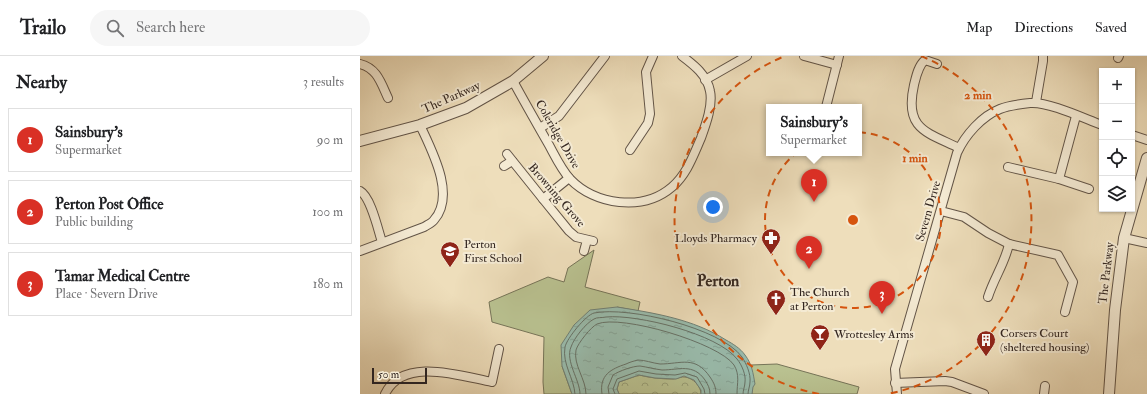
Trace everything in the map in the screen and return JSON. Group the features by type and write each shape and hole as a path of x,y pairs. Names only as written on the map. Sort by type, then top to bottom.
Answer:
{"street":[{"name":"The Parkway","path":"360,141 420,125 466,108 513,82 543,56"},
{"path":"540,128 558,116 605,56"},
{"path":"630,150 648,123 650,114 646,72 654,56"},
{"name":"Coleridge Drive","path":"513,82 569,178 591,194 600,198 619,203 643,200 658,196 671,187 684,173 691,162 702,133 710,101 710,90 698,68 682,56"},
{"path":"705,80 747,56"},
{"path":"804,56 837,65"},
{"path":"827,104 839,56"},
{"path":"1036,102 1043,56"},
{"path":"937,64 925,60 920,66 911,99 912,112 917,124 922,130 959,148"},
{"path":"360,64 376,72 388,98"},
{"name":"Severn Drive","path":"897,394 895,369 959,148 970,132 990,115 1000,109 1036,102 1057,108 1099,124"},
{"path":"1059,179 1076,116"},
{"path":"360,251 424,227 433,222 440,212 444,193 437,163 420,125"},
{"path":"1135,136 1147,140"},
{"name":"Browning Grove","path":"504,166 510,157 569,231 576,237 590,241 584,251"},
{"name":"The Parkway","path":"1109,394 1117,287 1124,238 1147,158"},
{"path":"1008,167 1059,179 1088,189"},
{"path":"543,199 569,178"},
{"path":"360,192 368,198 382,242"},
{"path":"941,211 964,217 988,233 1009,244 1058,255 1073,282 1065,312"},
{"path":"1124,238 1147,243"},
{"path":"988,297 992,284 1007,255 1009,244"},
{"path":"386,394 392,384 397,380 421,371 437,372 492,382 499,349"},
{"path":"896,383 945,381 952,382 980,393"}],"green space":[{"path":"594,250 585,287 640,302 638,311 617,307 562,366 572,394 544,394 544,337 492,322 489,302 548,277 564,282 568,268"},
{"path":"777,364 859,387 857,394 752,394 751,365"},
{"path":"639,375 665,379 688,378 698,385 701,394 619,394 617,389 619,382"}],"water":[{"path":"617,307 687,322 713,333 739,348 747,358 753,372 755,384 752,394 701,394 701,390 694,380 684,376 676,379 655,378 639,375 619,382 617,389 619,394 572,394 562,366 561,345 574,325 590,310"}],"place":[{"name":"Sainsbury's","path":"814,202"},
{"name":"Lloyds Pharmacy","path":"771,255"},
{"name":"Perton First School","path":"450,268"},
{"name":"Perton Post Office","path":"809,269"},
{"name":"Tamar Medical Centre","path":"882,314"},
{"name":"The Church at Perton","path":"776,316"},
{"name":"Wrottesley Arms","path":"820,351"},
{"name":"Corsers Court (sheltered housing)","path":"986,357"}],"district":[{"name":"Perton","path":"718,280"}]}
